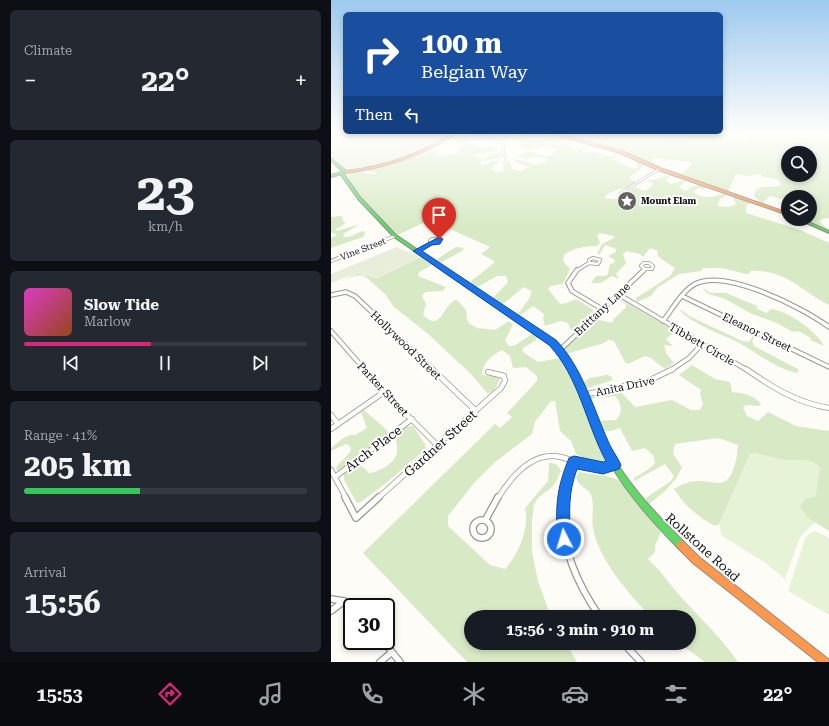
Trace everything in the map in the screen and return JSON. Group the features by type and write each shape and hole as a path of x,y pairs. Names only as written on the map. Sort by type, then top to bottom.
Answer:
{"main road":[{"name":"Rollstone Road","path":"335,163 344,173 359,198 395,236 553,343 560,350 572,369 603,445 615,465 652,516 683,547 748,602 825,662"},
{"path":"332,175 393,163"},
{"path":"645,163 781,212"},
{"path":"815,226 829,232"}],"street":[{"path":"621,193 659,169"},
{"name":"Vine Street","path":"331,261 395,236"},
{"path":"417,251 431,243"},
{"path":"589,263 570,277 569,283 572,291 602,309"},
{"name":"Brittany Lane","path":"560,350 617,294 645,269"},
{"name":"Tibbett Circle","path":"829,326 811,314 779,298 717,281 708,281 695,284 663,321 735,363 777,391 820,407 829,408"},
{"name":"Hollywood Street","path":"331,295 345,292 354,294 476,411"},
{"path":"617,294 663,321"},
{"name":"Eleanor Street","path":"684,297 829,367"},
{"name":"Parker Street","path":"331,331 384,392 437,445"},
{"name":"Anita Drive","path":"583,394 636,385 664,376 685,363 702,344"},
{"name":"Gardner Street","path":"335,478 356,518 476,411 505,383 504,376 488,372"},
{"path":"331,428 384,392"},
{"path":"331,415 338,424"},
{"name":"Arch Place","path":"335,478 412,419"},
{"path":"486,519 502,491 530,462 541,457 553,456 603,468 615,465"},
{"path":"574,462 565,484 562,503 564,539 575,578 596,610"},
{"path":"331,470 335,478"},
{"path":"331,599 343,601"},
{"path":"331,611 343,602"},
{"path":"630,650 641,662"},
{"path":"380,662 392,652 400,662"}],"green space":[{"path":"340,163 382,163 346,171"},
{"path":"396,163 481,163 481,165 485,165 489,163 498,163 491,168 495,172 503,171 503,163 511,163 512,169 520,171 529,167 518,163 529,163 537,165 541,163 620,163 630,168 636,169 638,167 636,163 646,164 629,178 637,183 608,194 604,197 607,199 623,199 629,191 635,187 645,191 653,185 653,183 646,180 654,180 671,175 665,180 671,184 686,180 679,187 685,191 698,184 705,186 704,189 698,188 693,192 697,195 713,197 725,193 726,196 720,199 717,205 722,207 736,204 732,195 751,202 746,206 746,213 781,224 781,226 787,226 800,230 829,243 829,305 784,277 763,271 751,271 749,274 746,274 722,268 703,268 701,271 679,274 657,288 651,296 637,302 636,298 670,276 675,268 660,258 657,254 658,251 650,248 643,257 640,254 627,251 623,254 626,263 616,274 619,279 612,276 601,283 591,283 596,276 604,276 608,274 610,264 614,263 615,260 608,256 616,252 616,249 605,245 600,254 597,254 602,244 614,238 614,236 600,233 597,235 600,243 597,246 579,248 564,255 563,261 570,269 563,284 551,286 548,289 560,304 576,299 594,310 571,331 568,323 561,321 545,326 543,319 544,314 533,306 518,317 520,310 529,299 531,291 524,287 503,304 498,304 493,298 508,282 506,276 497,276 476,288 472,285 471,281 494,263 494,261 481,254 490,247 452,230 434,227 425,222 398,235 354,189 348,176 355,172 370,174 377,173 367,171"},
{"path":"648,163 655,163 659,166 657,167"},
{"path":"691,163 781,163 781,182 817,182 817,163 829,163 829,218 822,219 820,222 829,230 817,225 817,190 781,190 781,199 770,196 763,203 761,203 754,196 758,189 761,187 780,186 780,182 776,179 761,176 761,174 746,176 736,174 728,191 661,168 682,174"},
{"path":"342,216 343,221 346,223 336,229 337,231 360,224 343,234 344,237 349,237 364,231 365,234 363,237 331,248 331,238 337,235 331,232 331,217"},
{"path":"397,247 420,257 376,278 358,273 331,283 331,274"},
{"path":"456,247 464,248 462,251 438,264 434,261"},
{"path":"420,257 432,265 419,272 418,276 446,287 443,291 425,292 422,296 426,304 423,315 430,320 435,321 439,319 452,302 457,300 466,310 467,320 470,324 477,328 495,330 509,321 513,324 505,341 509,346 514,346 532,334 536,334 538,337 535,341 523,348 523,352 538,362 560,358 575,382 608,460 605,462 583,458 576,454 571,441 560,431 555,401 551,401 535,422 532,434 495,462 475,482 448,516 448,526 490,565 505,569 510,563 522,540 526,524 525,508 548,481 549,463 558,466 561,471 557,480 552,487 539,497 534,504 532,521 532,552 538,581 548,610 464,610 464,650 570,650 577,662 467,662 363,553 495,424 500,428 512,417 507,413 537,381 537,376 526,367 513,368 510,356 502,350 491,357 484,366 482,375 498,376 501,378 493,392 487,393 472,375 427,333 394,307 385,294 367,278 362,275 346,279 358,273 377,278"},
{"path":"701,286 710,293 726,293 757,306 757,309 767,313 771,309 785,314 809,328 824,346 810,340 811,338 798,331 793,332 777,323 752,314 723,298 708,294"},
{"path":"622,300 675,331 666,339 673,346 664,345 666,353 674,363 665,369 651,358 645,356 628,364 625,362 614,341 608,340 604,343 566,354 564,350 567,346 595,319 612,323 626,307 626,304 621,301"},
{"path":"680,309 689,316 742,341 749,342 754,334 756,335 752,341 754,346 798,369 798,373 781,368 743,345 696,323 683,314"},
{"path":"692,365 715,379 730,382 732,392 755,398 761,404 759,406 746,405 743,408 747,416 758,421 768,412 796,426 829,431 829,531 808,518 800,507 805,499 815,497 820,467 811,462 802,460 783,460 755,453 750,454 719,524 715,526 692,510 674,489 683,484 698,481 715,483 724,482 728,479 735,464 738,445 718,438 675,444 673,454 682,467 676,478 664,492 649,504 646,503 646,498 671,481 674,476 665,464 634,481 634,478 649,469 655,463 653,455 645,448 632,451 620,428 611,431 602,431 598,421 616,420 621,411 619,402 615,396 591,399 589,398 590,395 619,390 635,407 672,400 691,410 700,410 703,404 700,394 701,390 679,375"},
{"path":"607,375 611,376 613,380 588,388 581,383 590,378"},
{"path":"364,410 388,431 387,434 338,471 336,469 337,466 351,451 350,446 346,444 331,451 331,448 342,439 350,435 355,435 367,428 361,412"},
{"path":"413,426 425,444 426,449 386,483 361,502 357,503 344,480 344,474 357,464 361,465 369,473 378,471 387,466 396,455 396,435 405,427"},
{"path":"754,453 783,460 803,460 816,464 820,467 815,497 808,518 815,522 800,537 785,579 764,562 722,536 719,524 750,454"},
{"path":"579,472 606,476 620,480 661,532 655,546 655,552 648,559 693,610 645,610 634,598 616,576 601,552 593,528 593,507 590,492 577,481 576,477"},
{"path":"815,531 829,538 829,615 788,591 805,539 810,533"},
{"path":"696,613 720,639 738,662 705,662 689,650 696,650"}],"traffic: fast":[{"path":"335,163 345,172"},
{"path":"331,176 341,173"},
{"path":"343,175 359,198 395,236 558,348 573,370 610,458 637,498 681,545"},
{"path":"815,226 829,232"}],"traffic: slow":[{"path":"346,172 390,163"},
{"path":"645,163 781,212"},
{"path":"681,545 696,560 825,662"}],"place":[{"name":"Mount Elam","path":"627,201"}],"route":[{"path":"439,239 440,241 438,243 431,243 417,251 553,343 564,355 589,405 603,445 615,465 603,468 591,467 574,462 565,484 562,503 564,539"}]}
